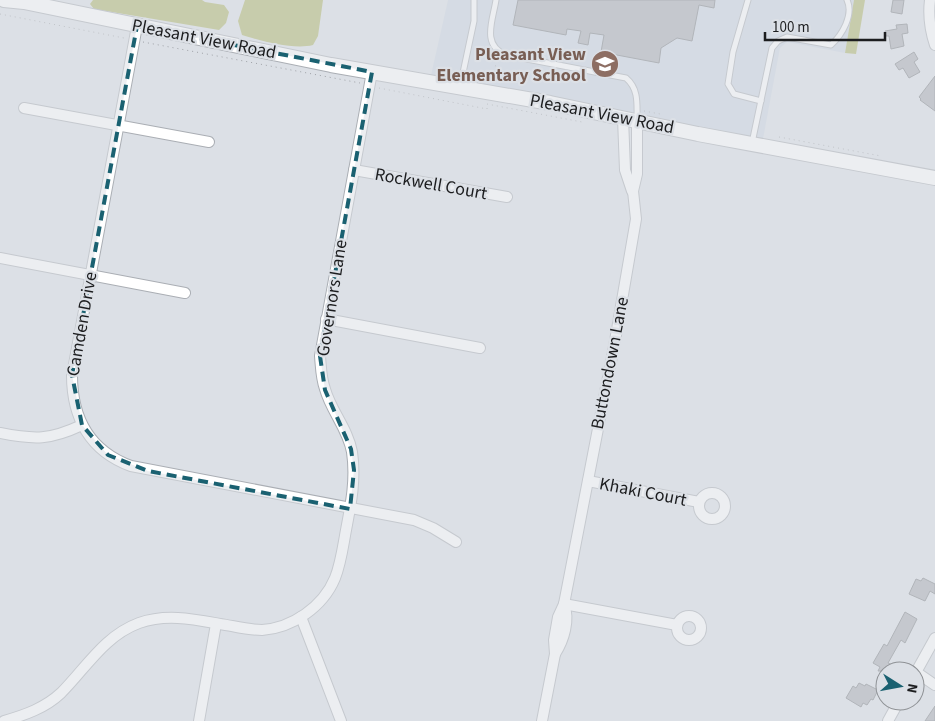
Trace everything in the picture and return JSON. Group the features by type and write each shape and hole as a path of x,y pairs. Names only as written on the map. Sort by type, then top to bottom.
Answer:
{"main road":[{"name":"Pleasant View Road","path":"4,0 24,2 135,33 371,79 460,88 550,103 623,118 637,115 751,144 935,178"}],"street":[{"path":"930,0 930,25 935,45"},
{"name":"Camden Drive","path":"135,33 72,375 76,413 82,425 101,449 119,462 131,466 424,523 456,542"},
{"name":"Governors Lane","path":"4,721 20,717 48,704 60,694 106,643 128,628 153,619 173,618 252,630 286,625 301,617 321,600 334,580 338,570 354,488 354,470 351,449 343,427 325,390 320,356 371,79"},
{"path":"24,108 209,142"},
{"name":"Buttondown Lane","path":"542,721 555,654 554,640 558,617 564,604 615,341 636,219 633,192 637,174 637,115"},
{"path":"623,118 625,170 633,192"},
{"name":"Rockwell Court","path":"354,170 507,197"},
{"path":"0,258 185,293"},
{"path":"326,319 480,348"},
{"path":"0,433 31,438 45,438 61,434 82,425"},
{"name":"Khaki Court","path":"588,481 699,502"},
{"path":"564,604 677,625"},
{"path":"301,617 341,721"},
{"path":"199,721 216,624"},
{"path":"923,661 935,638"}],"lane":[{"path":"460,88 474,22 474,0"},
{"path":"496,0 490,33 493,45 498,52 626,78 634,84 637,115"},
{"path":"748,0 733,52 728,84 734,94 760,101"},
{"path":"751,144 772,48 778,41 787,37 831,46 845,28 850,6 847,0"}],"path":[{"path":"0,14 135,33 371,79 486,109 487,104 584,122"},
{"path":"491,83 498,52"},
{"path":"637,115 666,116"},
{"path":"778,138 784,137 883,156"}],"highlighted area":[{"path":"137,26 372,72 320,356 325,390 351,449 354,470 350,509 148,471 108,455 82,425 72,375"}],"shaded area":[{"name":"Pleasant View Elementary School","path":"448,0 854,0 845,53 787,42 780,48 763,139 431,75"}],"green space":[{"path":"93,0 202,0 224,5 229,12 226,23 219,30 94,9 90,4"},
{"path":"245,0 323,0 318,36 313,45 287,46 242,35 238,21"},
{"path":"854,0 865,0 856,54 845,53"}],"building":[{"path":"518,0 715,0 714,8 699,5 692,41 677,38 661,48 659,63 601,52 604,35 590,33 588,45 578,43 581,31 567,29 566,35 513,25"},
{"path":"893,0 904,0 902,14 891,12"},
{"path":"907,24 908,33 902,34 904,46 891,49 889,36 886,36 885,31 897,29 896,25"},
{"path":"914,52 918,59 914,62 920,72 909,78 903,68 899,70 895,64"},
{"path":"935,76 935,111 920,100 919,97"},
{"path":"923,578 935,584 935,594 930,591 925,601 909,594 916,579 921,581"},
{"path":"905,612 917,619 905,643 901,640 889,661 875,661 875,664 873,663 884,644 887,646"},
{"path":"859,683 875,688 873,700 871,699 867,705 863,703 861,707 846,698 853,686 856,688"},
{"path":"935,706 935,721 925,721"}],"place":[{"name":"Pleasant View Elementary School","path":"605,64"}]}
